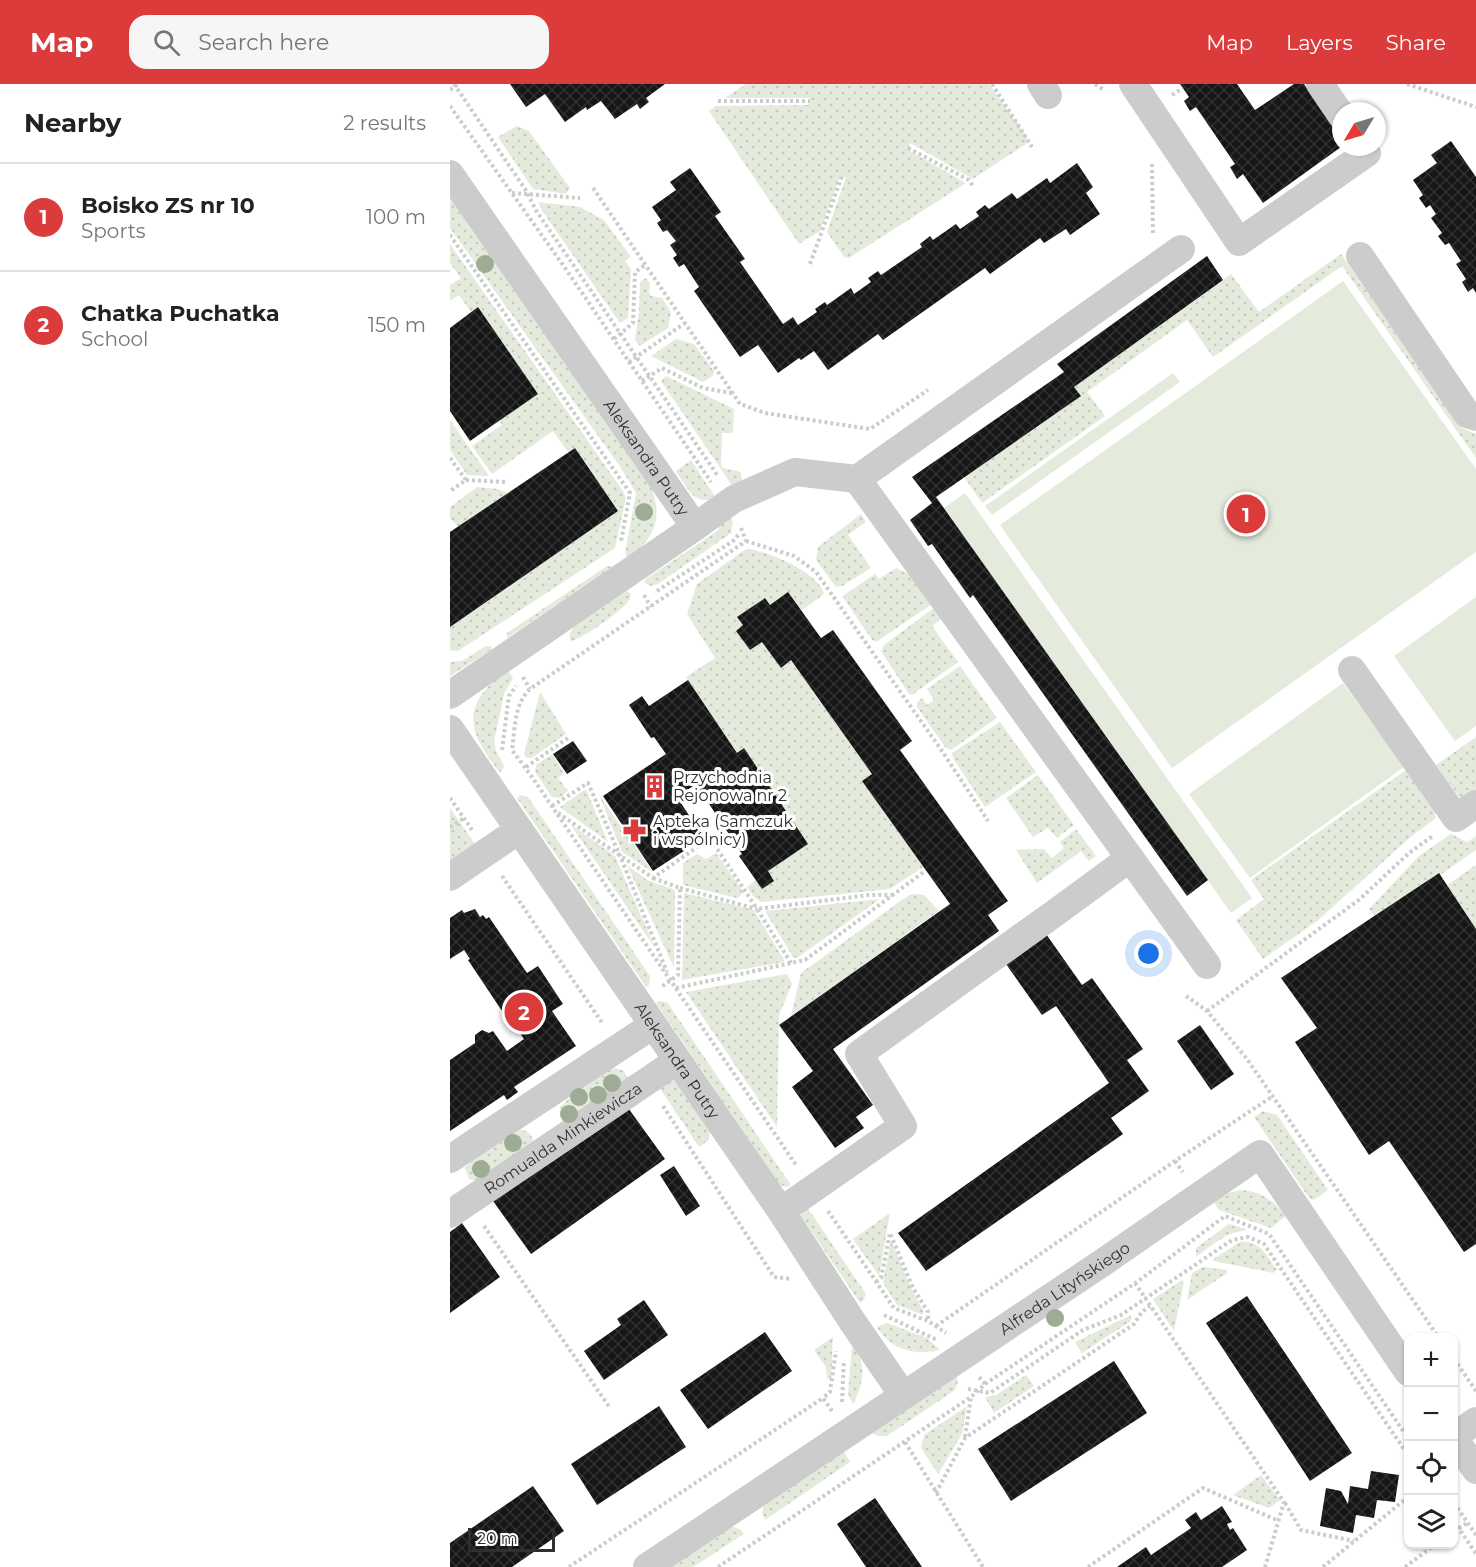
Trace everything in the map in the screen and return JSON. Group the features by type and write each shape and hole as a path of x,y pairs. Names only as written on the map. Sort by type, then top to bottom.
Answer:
{"street":[{"path":"1133,84 1239,242 1363,156"},
{"path":"1320,84 1332,102"},
{"name":"Aleksandra Putry","path":"450,174 695,527 450,695"},
{"path":"695,527 730,502 795,472 857,479 1172,241"},
{"path":"1360,256 1467,414 1476,417"},
{"path":"857,479 1206,965"},
{"path":"1352,670 1466,811"},
{"name":"Aleksandra Putry","path":"450,729 781,1211 903,1395"},
{"path":"450,878 519,830"},
{"path":"781,1211 903,1126 859,1054 1130,858"},
{"path":"450,1159 653,1025"},
{"name":"Romualda Minkiewicza","path":"459,1208 677,1061"},
{"name":"Alfreda Lityńskiego","path":"647,1567 1105,1261 1260,1154 1404,1366"},
{"path":"1458,1434 1476,1421"},
{"path":"1457,1441 1476,1470"}],"path":[{"path":"992,84 1032,147"},
{"path":"1407,84 1476,107"},
{"path":"450,90 456,85 528,194 537,212 650,376 730,502 746,541"},
{"path":"718,101 810,101"},
{"path":"450,106 642,381 730,502 745,514 742,529 733,541 636,605"},
{"path":"908,148 969,180 973,186"},
{"path":"1152,158 1153,240 1172,241"},
{"path":"810,264 842,176"},
{"path":"593,188 740,404 765,413 870,429 928,390"},
{"path":"511,193 580,198"},
{"path":"450,235 630,493 620,549"},
{"path":"614,339 633,322 635,272 645,265"},
{"path":"629,362 685,323"},
{"path":"642,381 662,368 703,388 732,393"},
{"path":"450,458 466,480"},
{"path":"450,490 466,480 505,482"},
{"path":"746,541 522,697 512,750 526,767 848,1240"},
{"path":"746,541 794,556 816,572 942,751 988,821"},
{"path":"506,756 501,748 509,696 519,682 533,673"},
{"path":"526,767 568,738"},
{"path":"552,806 588,783 671,981"},
{"path":"450,798 605,1026"},
{"path":"555,811 653,878 710,838 791,963"},
{"path":"1207,1011 1360,899 1409,853 1466,811"},
{"path":"450,826 464,818"},
{"path":"676,988 805,960 925,871"},
{"path":"680,888 758,909 893,895"},
{"path":"655,977 668,997"},
{"path":"1186,996 1207,1011 1247,1059 1436,1333"},
{"path":"936,1326 1273,1096"},
{"path":"459,1208 610,1408"},
{"path":"985,1384 1135,1283 1226,1216 1269,1234 1404,1432"},
{"path":"876,1282 881,1278 890,1233 913,1288 928,1312 928,1321"},
{"path":"569,1567 823,1398 830,1392 833,1382 837,1342 835,1333 876,1304 885,1316 937,1339 969,1388 990,1393 1083,1330 1121,1315 1232,1240 1248,1238 1264,1244 1404,1449"},
{"path":"1135,1283 1301,1530 1354,1542"},
{"path":"965,1438 1134,1324 1142,1312 1150,1306"},
{"path":"1458,1365 1476,1391"},
{"path":"960,1394 969,1388"},
{"path":"936,1493 965,1438 971,1397"},
{"path":"823,1398 870,1465"},
{"path":"905,1442 983,1567"},
{"path":"722,1566 849,1480"},
{"path":"1088,1567 1203,1488 1279,1521"},
{"path":"1323,1567 1404,1500"},
{"path":"1265,1567 1284,1502"},
{"path":"1458,1509 1476,1535"},
{"path":"1467,1523 1459,1529 1476,1554"},
{"path":"1405,1567 1430,1549"}],"shaded area":[{"path":"746,84 989,84 1027,137 1026,144 973,179 910,143 908,150 966,183 849,258 844,257 827,232 846,177 840,176 820,231 799,244 709,111 716,106 808,105 811,98 725,98"},
{"path":"517,126 529,131 570,188 566,194 533,189 498,137"},
{"path":"450,199 652,489 656,510 654,528 644,544 629,559 625,554 636,493 621,468 450,228"},
{"path":"538,202 580,207 604,220 631,257 625,261 631,269 628,318 620,323"},
{"path":"450,244 626,498 615,548 458,651 450,650 450,627 618,511 575,448 568,452 553,431 492,474 472,446 502,425 499,420 537,394 478,307 471,312 459,295 450,301 450,285 461,278 450,263"},
{"path":"1341,254 1462,428 1476,434 1476,458 1342,266 1213,357 1187,320 1087,392 1105,416 982,503 964,477 1080,395 1074,387 1231,274 1259,312"},
{"path":"646,278 650,283 651,296 662,298 671,312 668,328 640,346 635,340 640,282"},
{"path":"1343,281 1476,469 1476,552 1172,768 1000,525"},
{"path":"676,339 694,344 714,371 713,376 703,382 651,356"},
{"path":"1173,373 1180,382 992,515 985,506"},
{"path":"666,376 734,409 733,433 722,433 721,465 723,468 741,473 742,480 733,487 661,381"},
{"path":"450,420 489,476 467,475 450,450"},
{"path":"691,460 716,498 702,500 697,498 685,485 676,471"},
{"path":"477,487 498,489 508,493 458,527 450,518 450,507"},
{"path":"965,493 1252,898 1231,913 944,508"},
{"path":"861,514 866,522 848,535 871,568 842,586 836,587 816,560 818,547"},
{"path":"730,516 733,522 731,533 658,584 650,586 644,582 719,530 718,524"},
{"path":"749,549 769,554 804,571 820,586 824,594 801,611 770,605 764,598 738,617 743,625 736,631 750,650 762,642 781,668 791,660 872,774 862,781 923,867 890,889 761,902 747,887 756,880 774,880 768,871 737,753 686,677 715,658 687,614 697,584"},
{"path":"607,566 613,567 507,638 507,633"},
{"path":"896,568 913,576 932,604 876,642 872,640 843,597 875,574 879,579"},
{"path":"627,591 631,594 627,603 591,631 570,641 570,633 574,627"},
{"path":"1476,597 1476,726 1455,741 1394,656"},
{"path":"935,607 942,618 932,626 958,662 912,695 909,694 881,651 884,645"},
{"path":"486,646 491,646 492,649 450,676 450,662 462,661"},
{"path":"960,666 997,718 951,750 945,747 917,707 917,702 922,698 927,705 934,700 927,689"},
{"path":"505,671 509,672 513,678 504,694 494,741 496,751 504,766 500,773 481,744 475,732 473,720 475,708 481,696"},
{"path":"1343,683 1404,767 1250,878 1189,794"},
{"path":"540,692 566,734 532,758 526,758 524,754"},
{"path":"1000,722 1036,772 985,807 952,753"},
{"path":"1476,737 1476,791 1462,801 1436,765"},
{"path":"552,754 564,773 558,778 568,791 559,798 552,797 535,772 536,765"},
{"path":"1406,770 1432,802 1436,818 1413,835 1317,921 1263,959 1236,920 1264,899 1251,880"},
{"path":"1038,775 1074,825 1057,838 1048,828 1033,837 1006,798"},
{"path":"586,789 608,842 560,807"},
{"path":"520,795 528,797 650,976 649,985 646,987 517,798"},
{"path":"599,795 652,871 652,872 622,852"},
{"path":"450,808 475,844 450,860"},
{"path":"570,824 615,856 655,948"},
{"path":"1076,829 1096,856 1089,861 1081,851 1037,883 1016,850 1044,849 1052,858 1064,848 1060,842"},
{"path":"1451,834 1467,842 1476,836 1476,850 1374,916 1369,909 1419,856"},
{"path":"716,853 744,893 737,898 683,885 683,863 697,854 706,859"},
{"path":"627,865 647,880 675,890 674,968"},
{"path":"1476,865 1476,927 1475,928 1447,885"},
{"path":"684,893 754,910 784,962 682,980"},
{"path":"909,895 924,895 939,911 791,1016 801,973"},
{"path":"880,899 797,958 793,957 765,911"},
{"path":"787,974 792,984 779,1015 777,1127 686,992"},
{"path":"667,1002 791,1185 787,1187 780,1185 656,1003"},
{"path":"615,1068 624,1071 628,1079 570,1120 564,1117 560,1108 566,1101"},
{"path":"673,1080 710,1130 709,1140 699,1147 659,1087"},
{"path":"1263,1111 1277,1115 1328,1190 1314,1200 1309,1198 1254,1117"},
{"path":"520,1130 531,1135 533,1141 529,1146 475,1181 469,1179 465,1168 471,1162"},
{"path":"1241,1190 1255,1192 1266,1198 1286,1216 1271,1228 1219,1210 1213,1201 1228,1193"},
{"path":"807,1207 866,1294 860,1303 801,1216"},
{"path":"890,1213 879,1276 853,1239"},
{"path":"1229,1224 1246,1229 1225,1236 1196,1257 1196,1248"},
{"path":"891,1240 910,1286 924,1312 923,1315 897,1305 883,1283"},
{"path":"1240,1242 1258,1246 1277,1270 1273,1273 1214,1261 1213,1259"},
{"path":"1203,1267 1227,1270 1227,1273 1187,1300 1192,1273"},
{"path":"1182,1280 1184,1281 1174,1331 1153,1299"},
{"path":"1131,1315 1131,1321 1082,1353 1075,1342"},
{"path":"887,1323 927,1338 940,1350 922,1352 896,1346 877,1327"},
{"path":"833,1337 831,1380 827,1378 826,1367 814,1350"},
{"path":"852,1346 862,1367 861,1382 853,1404 848,1394"},
{"path":"956,1375 958,1382 955,1390 887,1436 878,1436 870,1432"},
{"path":"1026,1375 1034,1386 994,1413 985,1397 996,1395"},
{"path":"967,1406 962,1434 938,1474 921,1448 924,1435"},
{"path":"843,1450 850,1462 765,1520 762,1513 764,1504"},
{"path":"1261,1475 1280,1500 1269,1508 1233,1495"},
{"path":"726,1528 740,1529 744,1534 693,1567 669,1567"}],"building":[{"path":"510,84 665,84 646,98 649,102 640,109 637,104 615,119 601,101 587,110 586,107 565,122 545,94 526,107"},
{"path":"1180,84 1237,84 1255,110 1294,84 1304,84 1332,125 1332,153 1263,203 1243,174 1237,179 1230,167 1235,164 1196,107 1190,111 1184,101 1189,97"},
{"path":"1451,141 1476,177 1476,293 1473,288 1468,292 1462,282 1466,279 1456,264 1461,261 1449,243 1445,245 1438,236 1442,233 1431,218 1436,214 1430,205 1426,208 1419,198 1423,195 1413,180 1437,163 1431,155"},
{"path":"1077,163 1093,187 1086,193 1100,214 1070,235 1066,229 1044,243 1040,238 990,274 985,268 883,340 878,334 828,370 814,351 801,360 799,358 778,373 758,345 740,357 694,291 699,287 684,264 679,267 673,258 677,255 670,245 676,241 667,230 663,232 657,223 661,220 652,207 676,190 670,182 690,168 721,212 715,216 745,259 740,262 783,324 793,317 798,325 817,312 815,309 825,302 827,305 851,288 854,294 871,282 868,278 878,271 881,275 922,247 920,244 930,236 933,240 956,224 960,229 979,216 976,212 985,205 989,209 1012,193 1017,199 1047,178 1050,183"},
{"path":"1207,256 1223,280 1074,387 1081,396 936,497 1208,880 1187,896 973,595 970,598 932,544 928,546 910,520 932,503 912,477 1064,372 1057,364"},
{"path":"478,307 538,394 470,441 450,411 450,328"},
{"path":"575,448 618,511 450,627 450,532"},
{"path":"788,592 821,638 833,630 912,741 900,750 1008,901 988,915 999,931 833,1049 873,1105 856,1117 864,1128 835,1148 792,1087 813,1071 779,1025 950,904 862,781 872,774 791,660 781,668 762,642 750,650 736,631 743,625 737,617 765,598 770,605"},
{"name":"Przychodnia Rejonowa nr 2","path":"688,680 737,753 744,748 808,844 768,871 774,881 762,889 739,856 742,854 696,784 677,797 704,838 653,871 603,796 666,754 654,737 651,738 629,705 642,696 649,706"},
{"path":"573,741 587,761 567,774 553,754"},
{"path":"1439,873 1476,929 1476,1244 1464,1252 1389,1141 1369,1155 1295,1042 1317,1028 1281,978"},
{"path":"475,909 480,917 483,915 486,919 489,917 527,973 538,966 563,1004 552,1011 576,1046 514,1087 518,1092 507,1100 504,1095 450,1131 450,1060 475,1043 475,1035 482,1030 489,1033 493,1031 507,1051 524,1039 518,1030 516,1032 468,960 470,959 464,950 450,959 450,918 462,910 464,913"},
{"path":"1046,934 1082,985 1092,978 1143,1049 1127,1060 1149,1091 1111,1118 1123,1134 926,1271 898,1233 1109,1083 1056,1006 1042,1015 1006,964"},
{"path":"1200,1025 1234,1074 1211,1090 1177,1041"},
{"path":"626,1105 665,1159 531,1254 493,1201"},
{"path":"674,1166 700,1206 686,1216 660,1175"},
{"path":"462,1223 500,1277 450,1313 450,1232"},
{"path":"1247,1296 1352,1453 1310,1481 1206,1323"},
{"path":"644,1300 668,1335 604,1380 584,1351 621,1325 617,1319"},
{"path":"765,1332 792,1371 708,1429 680,1390"},
{"path":"1114,1361 1147,1413 1011,1501 978,1449"},
{"path":"659,1406 686,1447 597,1505 571,1464"},
{"path":"1371,1471 1399,1475 1395,1502 1377,1500 1374,1518 1356,1515 1353,1533 1320,1526 1326,1488 1341,1491 1348,1504 1350,1486 1368,1489"},
{"path":"533,1486 564,1531 512,1567 450,1567 450,1543"},
{"path":"875,1498 922,1567 866,1567 837,1524"},
{"path":"1222,1506 1232,1522 1227,1524 1230,1530 1233,1528 1247,1550 1222,1567 1117,1567 1146,1547 1151,1555 1191,1528 1185,1520 1196,1512 1201,1520"}],"place":[{"name":"Boisko ZS nr 10","path":"1246,514"},
{"name":"Przychodnia Rejonowa nr 2","path":"655,786"},
{"name":"Apteka (Samczuk i wspólnicy)","path":"635,830"},
{"name":"Chatka Puchatka","path":"524,1012"}]}
